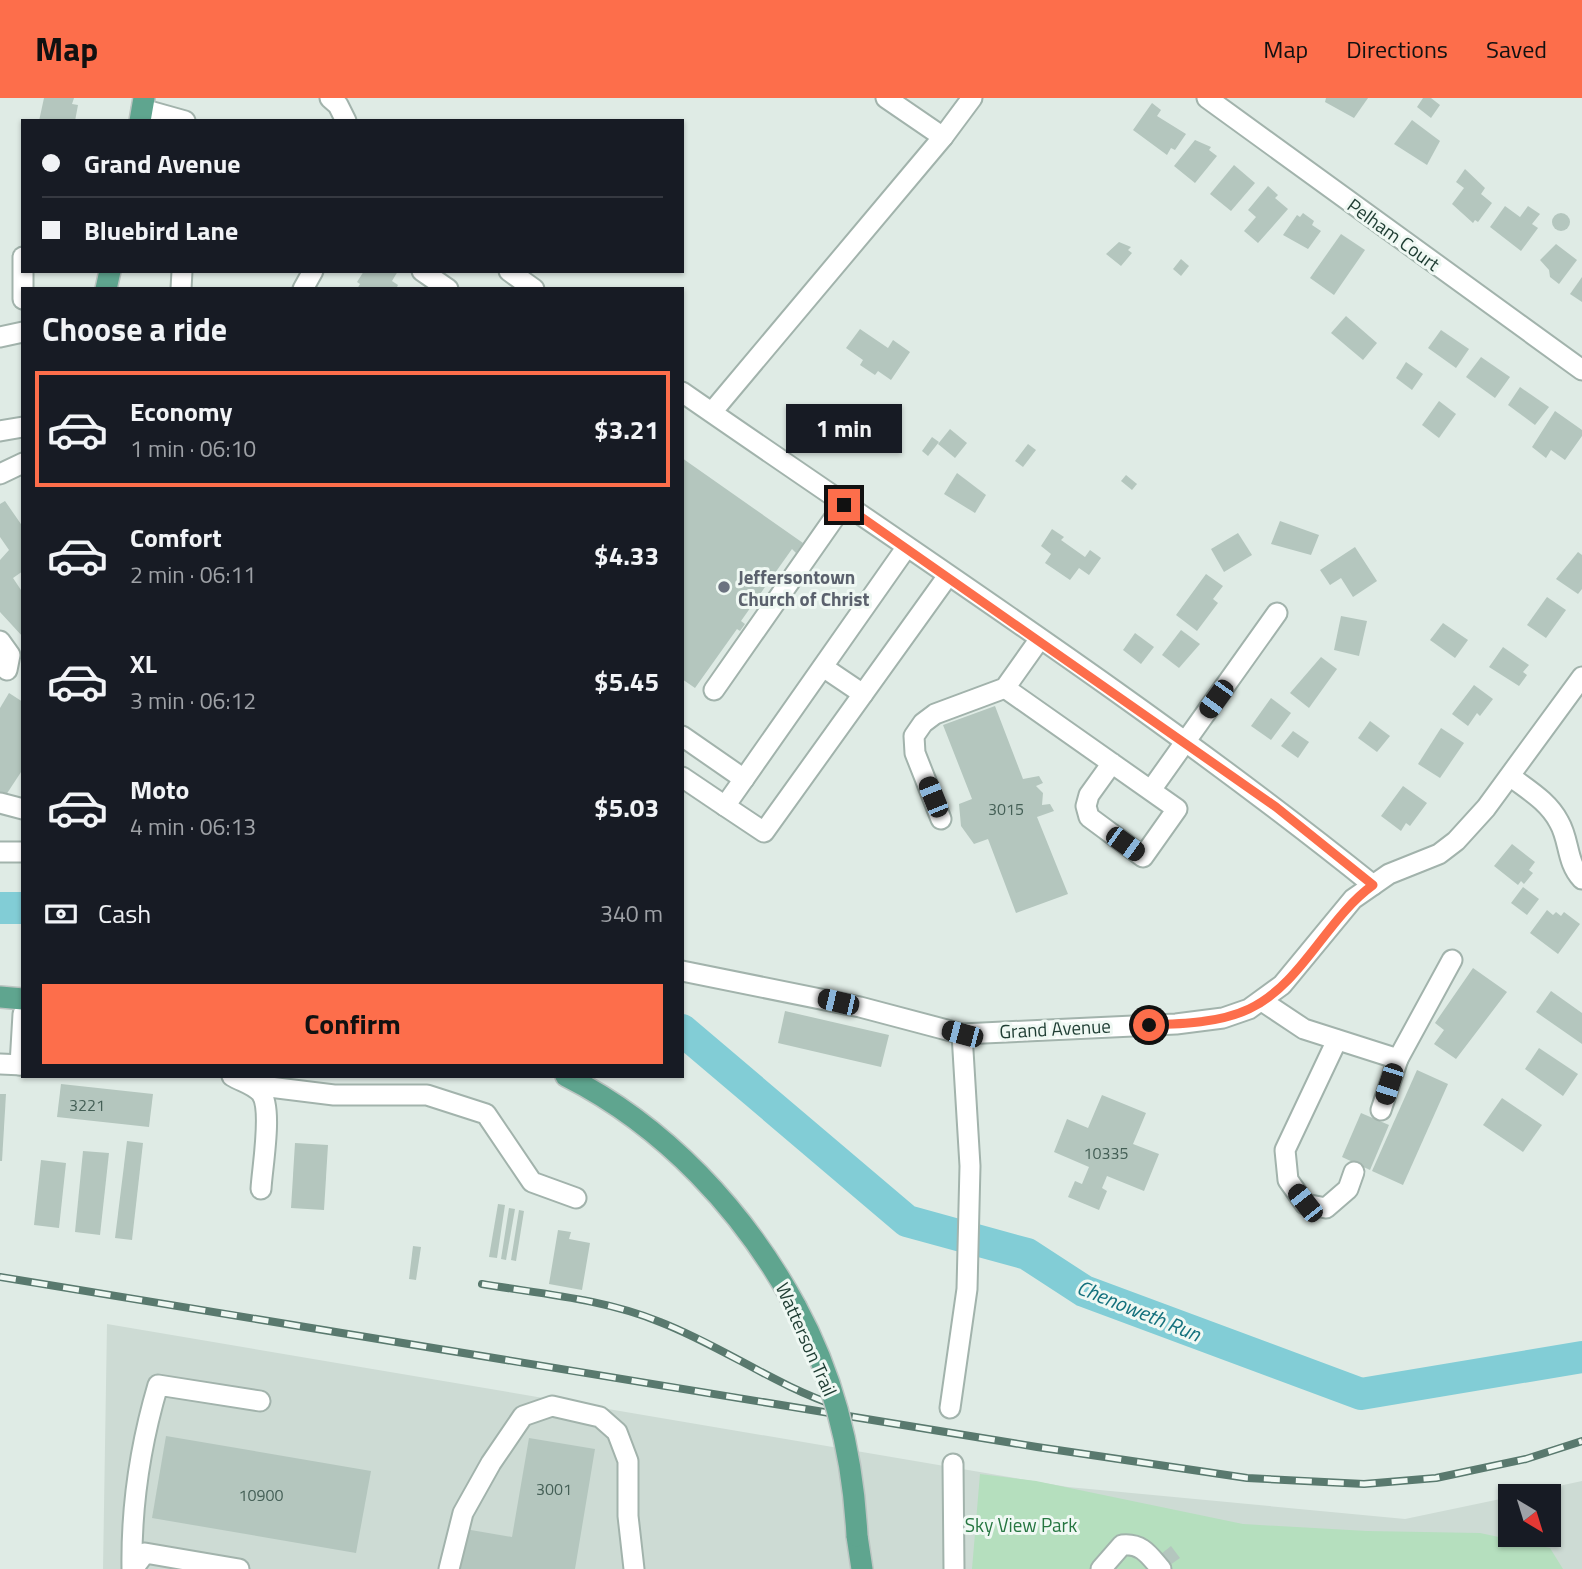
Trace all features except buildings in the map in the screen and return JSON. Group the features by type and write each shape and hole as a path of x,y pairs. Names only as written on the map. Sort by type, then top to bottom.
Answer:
{"main road":[{"path":"0,998 21,999"},
{"name":"Watterson Trail","path":"569,1078 618,1107 692,1167 754,1239 796,1307 822,1365 838,1414 848,1457 862,1569"}],"street":[{"path":"330,98 338,105 345,119"},
{"path":"886,98 943,137"},
{"path":"712,412 943,137 972,98"},
{"name":"Pelham Court","path":"1207,98 1582,370"},
{"path":"142,109 179,119"},
{"path":"425,273 444,287"},
{"path":"511,273 529,287"},
{"path":"0,337 21,332"},
{"path":"684,393 1185,742 1276,807 1373,885"},
{"path":"0,431 21,427"},
{"path":"0,474 21,464"},
{"path":"714,690 844,505"},
{"path":"726,806 906,548"},
{"path":"684,778 764,832 947,576"},
{"path":"1151,790 1277,613"},
{"path":"941,819 915,753 914,736 923,723 935,714 1005,688 1039,640"},
{"path":"0,641 9,655 10,675"},
{"path":"823,667 863,694"},
{"name":"Grand Avenue","path":"684,971 860,1007 962,1034 1175,1024 1223,1018 1262,1001 1282,985 1353,899 1390,874 1439,854 1456,841 1510,776 1582,677"},
{"path":"1005,688 1177,808 1143,857 1089,817 1086,806 1088,795 1112,763"},
{"path":"684,737 744,779"},
{"path":"1510,776 1543,800 1560,822 1571,864 1582,879"},
{"path":"0,803 21,808"},
{"path":"0,852 21,852"},
{"path":"1381,1110 1398,1059 1452,960"},
{"path":"1262,1001 1304,1029 1398,1059"},
{"path":"950,1408 967,1289 967,1097 962,1034"},
{"path":"1337,1040 1285,1150 1288,1180 1305,1203 1326,1208 1348,1189 1354,1171"},
{"path":"0,1064 21,1065"},
{"path":"237,1078 253,1085 334,1095 427,1095 486,1114 532,1182 576,1198"},
{"path":"253,1085 263,1096 267,1111 261,1189"},
{"path":"133,1569 131,1521 142,1438 158,1385 260,1401"},
{"path":"450,1569 463,1513 491,1463 523,1416 552,1406 600,1417 617,1432 628,1461 628,1516 634,1569"},
{"path":"953,1464 954,1569"},
{"path":"1101,1569 1122,1545 1133,1544 1142,1547 1161,1569"},
{"path":"133,1569 145,1553 239,1569"}],"shaded area":[{"path":"107,1324 1068,1487 1405,1519 1498,1500 1498,1547 1561,1547 1561,1486 1582,1481 1582,1569 103,1569"}],"green space":[{"name":"Sky View Park","path":"980,1474 1036,1481 1243,1524 1367,1531 1480,1533 1498,1537 1498,1547 1550,1548 1563,1569 972,1569"}],"waterway":[{"name":"Chenoweth Run","path":"0,908 21,908"},
{"name":"Chenoweth Run","path":"684,1032 907,1221 1027,1254 1084,1291 1361,1394 1582,1357"}],"railway":[{"path":"0,1277 1037,1447 1247,1478 1364,1484 1436,1478 1526,1459 1582,1441"},
{"path":"482,1284 572,1298 639,1314 705,1342 794,1388 840,1407"}],"place":[{"name":"Jeffersontown Church of Christ","path":"724,587"}],"route":[{"path":"844,505 1276,807 1373,885 1353,899 1282,985 1262,1001 1249,1009 1223,1018 1149,1025"}]}
